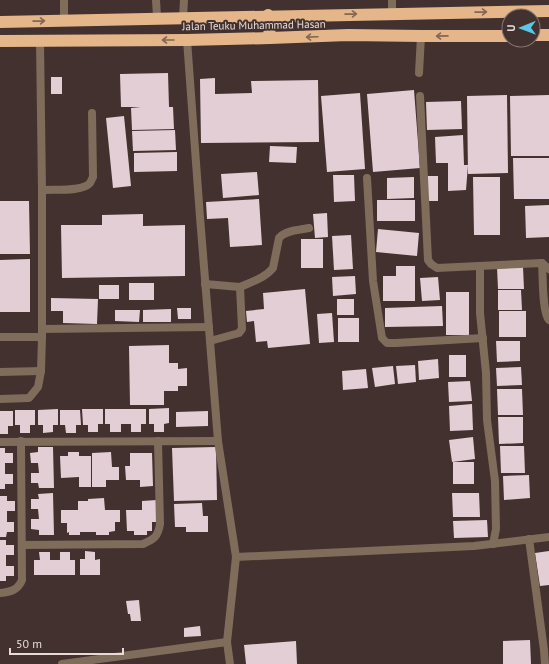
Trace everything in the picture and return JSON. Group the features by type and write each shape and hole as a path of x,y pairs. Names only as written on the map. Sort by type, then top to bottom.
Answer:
{"highway":[{"name":"Jalan Teuku Muhammad Hasan","path":"0,22 157,17 183,18 268,15 549,11"},
{"path":"268,15 270,38"},
{"name":"Jalan Teuku Muhammad Hasan","path":"0,41 187,40 348,36 501,36"}],"street":[{"path":"64,0 64,20"},
{"path":"156,0 157,17"},
{"path":"183,18 184,0"},
{"path":"392,1 392,14"},
{"path":"419,74 421,36"},
{"path":"187,40 218,441 236,557 227,642 230,664"},
{"path":"0,399 29,398 38,387 41,371 42,190 40,41"},
{"path":"420,96 428,260 437,268 542,263 549,269"},
{"path":"42,190 83,188 90,183 93,177 92,113"},
{"path":"367,178 373,281 382,338 387,343 396,343 483,338"},
{"path":"205,284 240,287 265,276 273,268 279,238 286,233 309,228"},
{"path":"542,263 544,305 547,318 549,320"},
{"path":"480,267 480,313 486,373 487,420 495,480 496,529 492,544"},
{"path":"210,341 238,333 242,329 240,287"},
{"path":"0,337 42,333 209,328"},
{"path":"0,372 41,371"},
{"path":"0,593 6,593 14,590 20,586 22,580 21,441"},
{"path":"22,545 143,544 153,540 159,532 160,524 158,441"},
{"path":"0,442 218,441"},
{"path":"236,557 474,546 549,537"},
{"path":"529,539 544,650 544,664"},
{"path":"62,664 227,642"}],"building":[{"path":"168,73 169,107 173,107 174,129 132,130 131,108 141,107 121,107 120,74"},
{"path":"51,77 62,77 62,94 51,94"},
{"path":"215,78 215,94 252,93 251,81 318,80 319,142 201,143 200,79"},
{"path":"414,90 420,168 373,172 367,94"},
{"path":"360,93 365,169 327,172 321,96"},
{"path":"507,95 508,173 468,174 467,96"},
{"path":"549,95 549,156 511,156 510,96"},
{"path":"461,101 462,129 427,130 426,102"},
{"path":"124,116 131,186 113,188 106,118"},
{"path":"175,130 176,150 133,151 132,131"},
{"path":"463,135 464,165 468,165 466,190 448,191 448,163 436,163 435,137"},
{"path":"270,146 297,147 296,163 269,162"},
{"path":"177,152 177,171 134,172 134,153"},
{"path":"513,158 549,158 549,199 514,199"},
{"path":"257,172 259,195 223,198 221,174"},
{"path":"333,175 354,175 355,201 334,202"},
{"path":"427,176 438,176 438,201 428,201"},
{"path":"414,177 414,198 387,199 387,178"},
{"path":"473,177 500,177 500,235 474,235"},
{"path":"259,199 262,245 230,247 228,218 207,219 206,202"},
{"path":"377,200 415,200 415,221 377,221"},
{"path":"0,201 29,201 30,254 0,254"},
{"path":"549,205 549,237 526,238 525,206"},
{"path":"327,213 328,237 315,238 313,214"},
{"path":"143,214 143,226 185,225 185,276 62,278 61,225 102,225 102,215"},
{"path":"378,229 419,233 417,256 376,252"},
{"path":"351,235 353,269 334,270 332,236"},
{"path":"301,239 323,239 323,268 301,268"},
{"path":"30,259 30,312 0,312 0,260"},
{"path":"396,266 415,266 415,301 383,301 383,276 396,276"},
{"path":"497,267 523,267 524,289 498,289"},
{"path":"355,276 356,294 333,296 332,277"},
{"path":"438,277 440,300 422,301 420,278"},
{"path":"129,283 154,283 154,300 129,300"},
{"path":"99,285 119,285 119,299 99,299"},
{"path":"305,289 310,344 268,348 267,341 256,342 254,321 247,322 246,311 264,309 263,293"},
{"path":"498,290 521,290 522,310 498,310"},
{"path":"446,292 469,292 469,335 446,335"},
{"path":"51,298 98,299 97,324 63,323 63,311 51,311"},
{"path":"337,299 354,299 354,315 337,315"},
{"path":"442,306 443,326 385,327 385,308"},
{"path":"177,308 191,308 191,319 178,319"},
{"path":"171,309 171,322 143,322 143,310"},
{"path":"115,310 140,310 139,322 115,321"},
{"path":"499,311 526,311 526,337 499,337"},
{"path":"332,313 334,342 319,343 317,314"},
{"path":"338,318 359,318 359,342 338,342"},
{"path":"496,341 520,341 520,361 497,362"},
{"path":"169,345 169,363 178,363 178,369 187,368 187,386 178,386 178,391 164,391 164,405 130,405 129,346"},
{"path":"449,355 466,355 466,377 449,377"},
{"path":"438,359 439,378 419,380 418,361"},
{"path":"415,365 416,382 398,384 396,366"},
{"path":"393,366 395,384 375,387 372,368"},
{"path":"521,367 522,385 497,386 496,368"},
{"path":"366,369 368,388 343,390 342,371"},
{"path":"470,381 472,401 449,402 448,382"},
{"path":"497,389 522,389 523,415 498,415"},
{"path":"472,404 473,430 450,431 449,406"},
{"path":"169,408 169,423 164,424 164,432 154,432 154,424 149,424 149,409"},
{"path":"58,409 58,425 53,425 53,432 43,433 43,425 38,425 38,410"},
{"path":"82,409 103,409 103,424 98,424 98,432 88,432 88,425 83,425"},
{"path":"105,409 146,409 146,424 141,424 141,432 131,432 131,424 121,424 121,432 110,432 110,424 105,424"},
{"path":"15,410 35,410 35,425 30,425 30,433 20,433 20,425 15,425"},
{"path":"60,410 80,410 81,425 76,425 76,433 66,433 65,425 60,425"},
{"path":"0,411 13,411 13,426 8,426 8,434 0,434"},
{"path":"208,411 208,426 176,427 176,412"},
{"path":"498,417 523,417 523,443 499,444"},
{"path":"473,437 475,459 452,462 449,440"},
{"path":"500,446 524,446 525,473 501,473"},
{"path":"38,447 53,447 54,488 39,488 38,483 31,483 31,473 39,473 38,463 31,463 30,453 38,452"},
{"path":"216,447 217,500 174,501 172,448"},
{"path":"0,448 5,448 5,453 13,453 13,463 5,463 5,474 13,474 13,484 5,484 5,489 0,489"},
{"path":"68,452 79,452 79,456 91,456 91,487 79,487 79,477 61,478 60,456 68,456"},
{"path":"111,452 112,467 119,467 119,480 106,480 106,487 92,487 92,453"},
{"path":"130,453 152,453 153,486 140,487 140,480 126,480 125,466 130,466"},
{"path":"453,462 474,462 474,484 453,484"},
{"path":"529,475 530,498 504,500 503,476"},
{"path":"53,493 54,535 39,535 39,530 31,529 31,519 39,519 38,509 31,509 31,499 39,499 38,494"},
{"path":"452,493 479,493 480,517 453,517"},
{"path":"0,496 7,496 7,501 15,501 15,511 7,511 7,522 14,522 14,532 7,532 6,537 0,537"},
{"path":"104,498 105,510 120,510 120,522 115,522 115,531 109,532 109,535 96,535 96,532 80,532 80,535 69,535 69,532 67,533 67,523 61,523 61,510 78,510 78,501"},
{"path":"157,500 157,522 152,522 152,531 147,531 147,535 134,535 134,531 127,531 126,510 142,510 142,501"},
{"path":"202,503 203,516 208,516 208,532 186,532 186,527 175,527 174,504"},
{"path":"487,520 488,537 454,538 453,521"},
{"path":"0,540 6,540 6,545 14,545 14,555 6,555 6,566 14,566 14,576 6,576 6,581 0,581"},
{"path":"85,551 95,552 95,560 100,559 100,575 80,575 80,559 85,559"},
{"path":"549,551 549,585 540,586 535,553"},
{"path":"39,552 50,552 50,560 60,560 60,552 70,552 70,560 75,560 75,575 34,575 34,560 40,560"},
{"path":"139,600 141,621 131,621 130,614 128,614 126,601"},
{"path":"200,626 201,636 184,637 184,628"},
{"path":"530,640 531,664 503,664 503,641"},
{"path":"296,641 297,664 246,664 244,645"}]}
